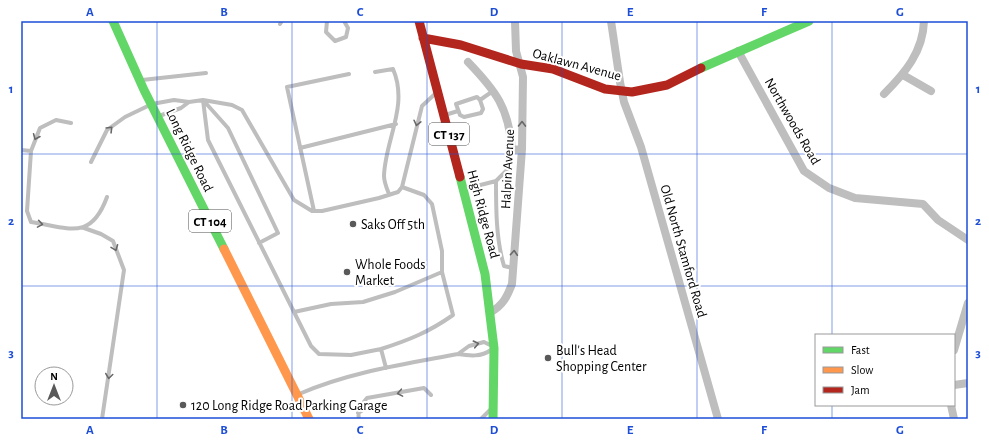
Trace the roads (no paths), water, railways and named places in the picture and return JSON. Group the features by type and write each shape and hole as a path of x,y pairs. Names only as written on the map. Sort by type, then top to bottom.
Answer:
{"main road":[{"name":"Long Ridge Road","path":"113,21 140,81 309,419"},
{"name":"High Ridge Road","path":"419,21 485,274 491,312 494,348 492,419"},
{"name":"Oaklawn Avenue","path":"423,38 461,44 521,64 553,69 595,86 622,92 640,91 667,85 738,51 809,21"}],"street":[{"name":"Halpin Avenue","path":"491,312 502,305 512,284 522,149 523,77 521,64 516,51 515,21"},
{"name":"Old North Stamford Road","path":"611,21 622,92 640,147 718,419"},
{"path":"884,94 903,75 918,50 924,21"},
{"name":"Northwoods Road","path":"738,51 804,171 829,188 855,198 923,204 938,220 968,240"},
{"path":"468,62 494,90 507,113 512,150 522,149"},
{"path":"903,75 931,91"},
{"path":"955,347 968,303"},
{"path":"955,385 968,382"},
{"path":"951,406 954,419"}],"lane":[{"path":"327,21 326,32 335,41 346,37 348,28 344,21"},
{"path":"374,72 393,70 396,76 400,96 396,124 389,148 384,177 389,194"},
{"path":"140,81 206,73"},
{"path":"314,211 286,87 349,74"},
{"path":"480,100 494,90"},
{"path":"91,162 107,130 125,117 152,104 174,100 189,102 203,100 232,105 242,110 294,200 314,211 322,211 398,192 402,188 422,106 437,91"},
{"path":"476,97 480,100 483,109 481,113 464,117 458,111 456,104 476,97"},
{"path":"203,100 208,140 311,346 319,354 351,355 381,349 415,338 435,328 453,315 442,272 442,251 432,204 424,195 402,188"},
{"path":"203,100 228,128 278,233 259,243"},
{"path":"158,117 181,108 189,102"},
{"path":"444,115 458,111"},
{"path":"71,123 56,120 40,128 31,151 27,211 31,222 70,228 84,228 101,234 113,241 124,270 102,419"},
{"path":"300,148 396,124"},
{"path":"21,150 31,151"},
{"path":"463,190 496,181 507,170 512,150"},
{"path":"496,181 497,215 502,258 504,266 513,268"},
{"path":"84,228 101,213 107,197"},
{"path":"294,312 331,304 363,302 395,292 442,272"},
{"path":"296,395 320,384 386,368 458,354 468,356 484,354 494,348 484,342 469,346 458,354"},
{"path":"381,349 386,368"},
{"path":"359,419 358,413 361,404 374,397 424,388 431,395"},
{"path":"481,419 493,407"},
{"path":"358,413 366,408"}],"place":[{"name":"Saks Off 5th","path":"353,224"},
{"name":"Whole Foods Market","path":"347,272"},
{"name":"Bull's Head Shopping Center","path":"548,358"},
{"name":"120 Long Ridge Road Parking Garage","path":"183,405"}]}
